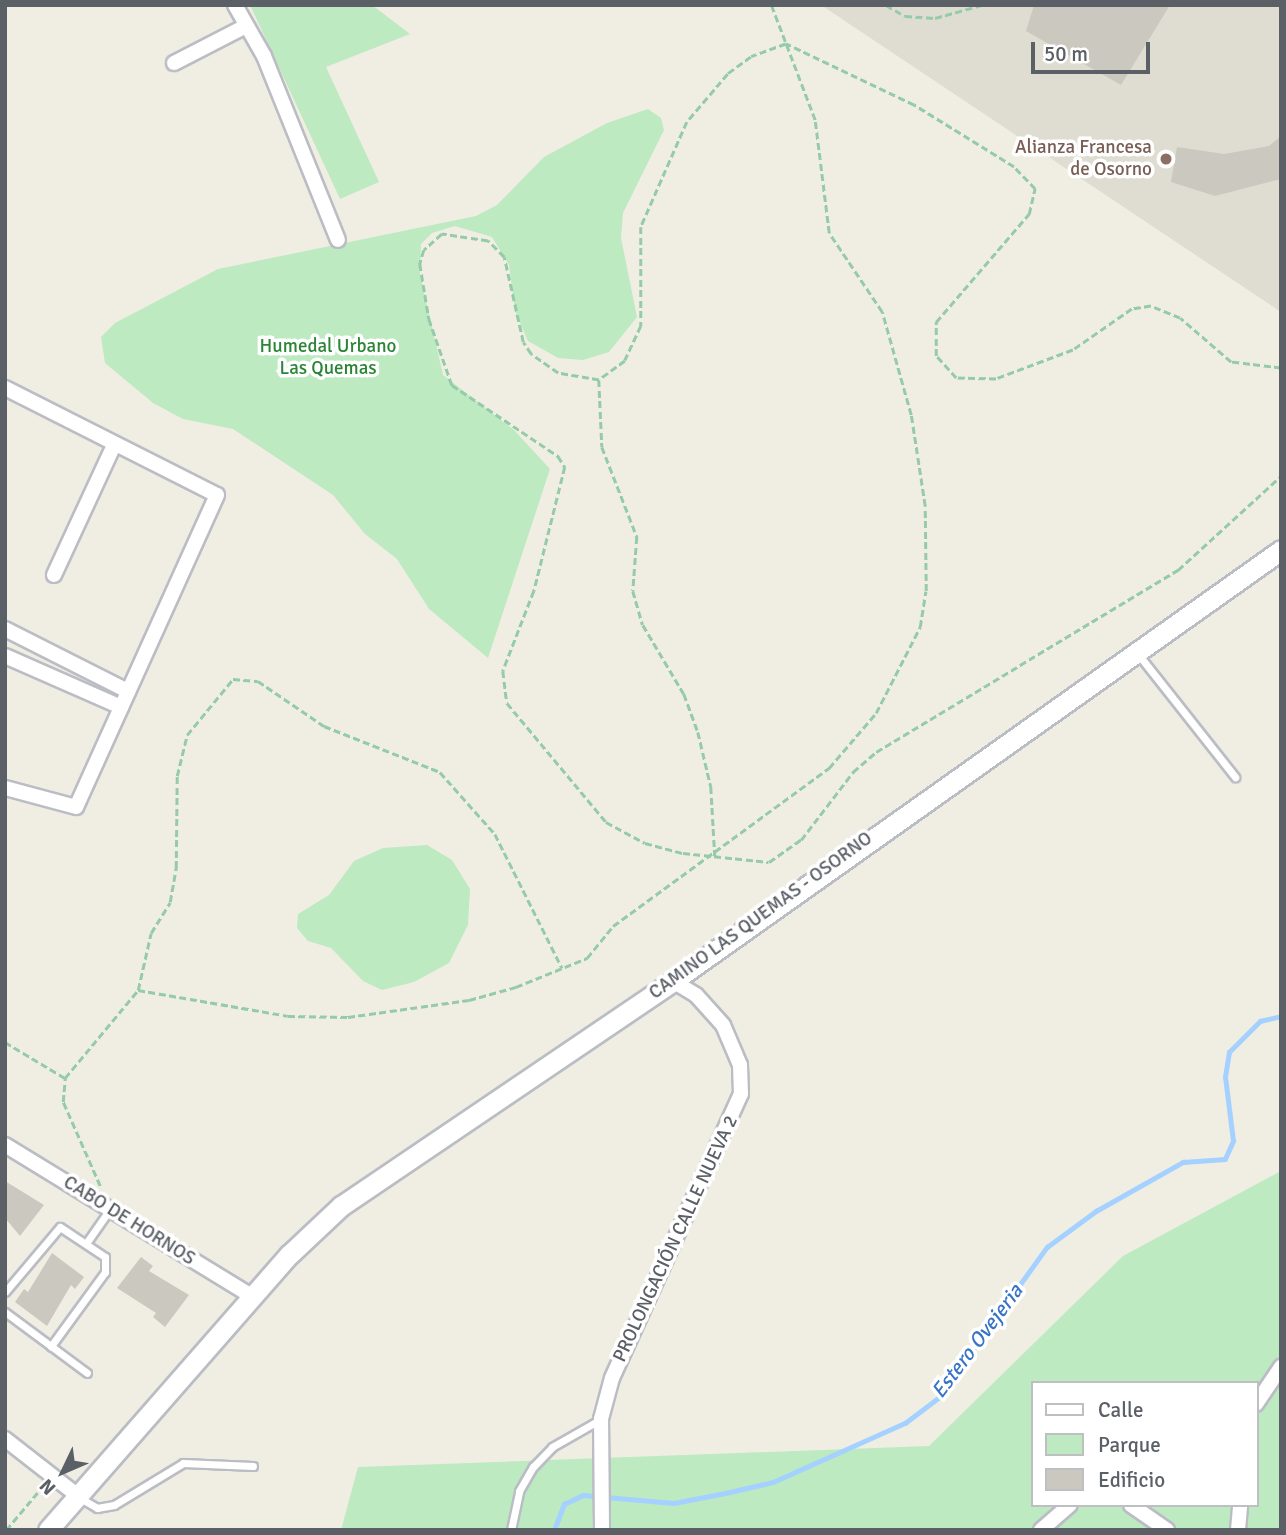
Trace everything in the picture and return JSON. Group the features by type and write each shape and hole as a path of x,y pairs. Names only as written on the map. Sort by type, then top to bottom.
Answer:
{"main road":[{"name":"CAMINO LAS QUEMAS - OSORNO","path":"48,1530 253,1297 341,1206 673,981 1056,705 1137,653 1281,550"}],"street":[{"path":"235,5 338,240"},
{"path":"174,63 246,26"},
{"path":"5,388 217,495 76,807 5,788"},
{"path":"54,575 114,445"},
{"path":"5,629 128,691"},
{"path":"5,656 121,707"},
{"name":"PROLONGACIÓN CALLE NUEVA 2","path":"601,1523 598,1481 601,1419 637,1318 741,1094 738,1058 723,1025 706,1004 673,981"},
{"name":"CABO DE HORNOS","path":"5,1145 253,1297"},
{"path":"1258,1401 1281,1367"},
{"path":"5,1438 77,1495"},
{"path":"1041,1530 1068,1507"},
{"path":"1134,1507 1167,1530"},
{"path":"1238,1530 1240,1507"}],"lane":[{"path":"1137,653 1236,777"},
{"path":"87,1242 110,1209"},
{"path":"5,1292 52,1230 65,1226 105,1257 105,1272 51,1346"},
{"path":"5,1312 87,1373"},
{"path":"511,1530 515,1503 533,1467 552,1447 601,1419"},
{"path":"77,1495 103,1508 124,1501 174,1465 211,1461 253,1466"}],"path":[{"path":"138,990 288,1016 348,1017 469,1000 587,958 613,926 715,856 755,817 849,748 902,665 920,628 926,591 925,506 899,359 865,281 829,233 823,154 808,91 771,5"},
{"path":"886,5 905,16 936,18 982,5"},
{"path":"1281,368 1231,362 1180,318 1151,306 1132,309 1073,350 996,379 956,377 936,356 936,322 1029,214 1035,189 1014,167 914,105 786,44 751,57 728,74 687,122 641,227 640,326 625,361 599,380 558,373 531,354 498,249 468,236 442,233 432,240 420,264 444,372 467,400 558,456 565,467 534,591 503,671 507,703 606,822 645,843 715,856 769,862 801,840 853,772 876,752 1178,570 1281,476"},
{"path":"599,380 601,447 637,537 633,591 643,625 684,694 698,732 711,787 715,856"},
{"path":"110,1209 63,1102 65,1079 138,990 151,933 170,902 176,868 177,776 187,735 233,680 258,681 324,726 440,772 495,834 562,968"},
{"path":"5,1042 65,1079"},
{"path":"6,1530 52,1475"}],"shaded area":[{"name":"Alianza Francesa de Osorno","path":"821,5 1281,5 1281,312"}],"green space":[{"path":"250,5 372,5 410,34 326,67 379,182 340,199"},
{"name":"Humedal Urbano Las Quemas","path":"648,109 661,118 664,130 623,213 621,238 637,317 609,352 583,360 558,358 528,341 515,311 509,265 492,237 455,226 432,233 421,244 420,274 443,375 514,430 550,469 488,658 429,609 397,559 365,534 333,495 233,429 183,419 153,403 105,363 101,337 115,323 218,269 476,216 497,205 544,157 607,123"},
{"path":"427,845 452,860 470,889 468,925 449,963 414,982 382,990 363,981 331,948 308,941 297,928 298,914 329,895 354,861 383,848"},
{"path":"1281,1171 1281,1530 341,1530 358,1467 929,1446 1123,1256"}],"building":[{"path":"1034,5 1170,5 1121,85 1026,31"},
{"path":"1281,136 1281,179 1215,196 1171,182 1177,147 1224,154 1269,146"},
{"path":"5,1181 44,1205 20,1236 5,1218"},
{"path":"52,1253 84,1277 75,1289 71,1285 47,1326 15,1302 24,1289 28,1292"},
{"path":"141,1257 153,1266 149,1271 189,1295 165,1327 153,1317 156,1313 117,1288"}],"waterway":[{"name":"Estero Ovejeria","path":"554,1530 564,1504 583,1495 674,1503 730,1492 773,1482 905,1423 938,1398 1047,1247 1096,1211 1183,1162 1225,1159 1233,1141 1225,1077 1229,1052 1260,1021 1281,1016"}],"place":[{"name":"Alianza Francesa de Osorno","path":"1166,159"}]}
